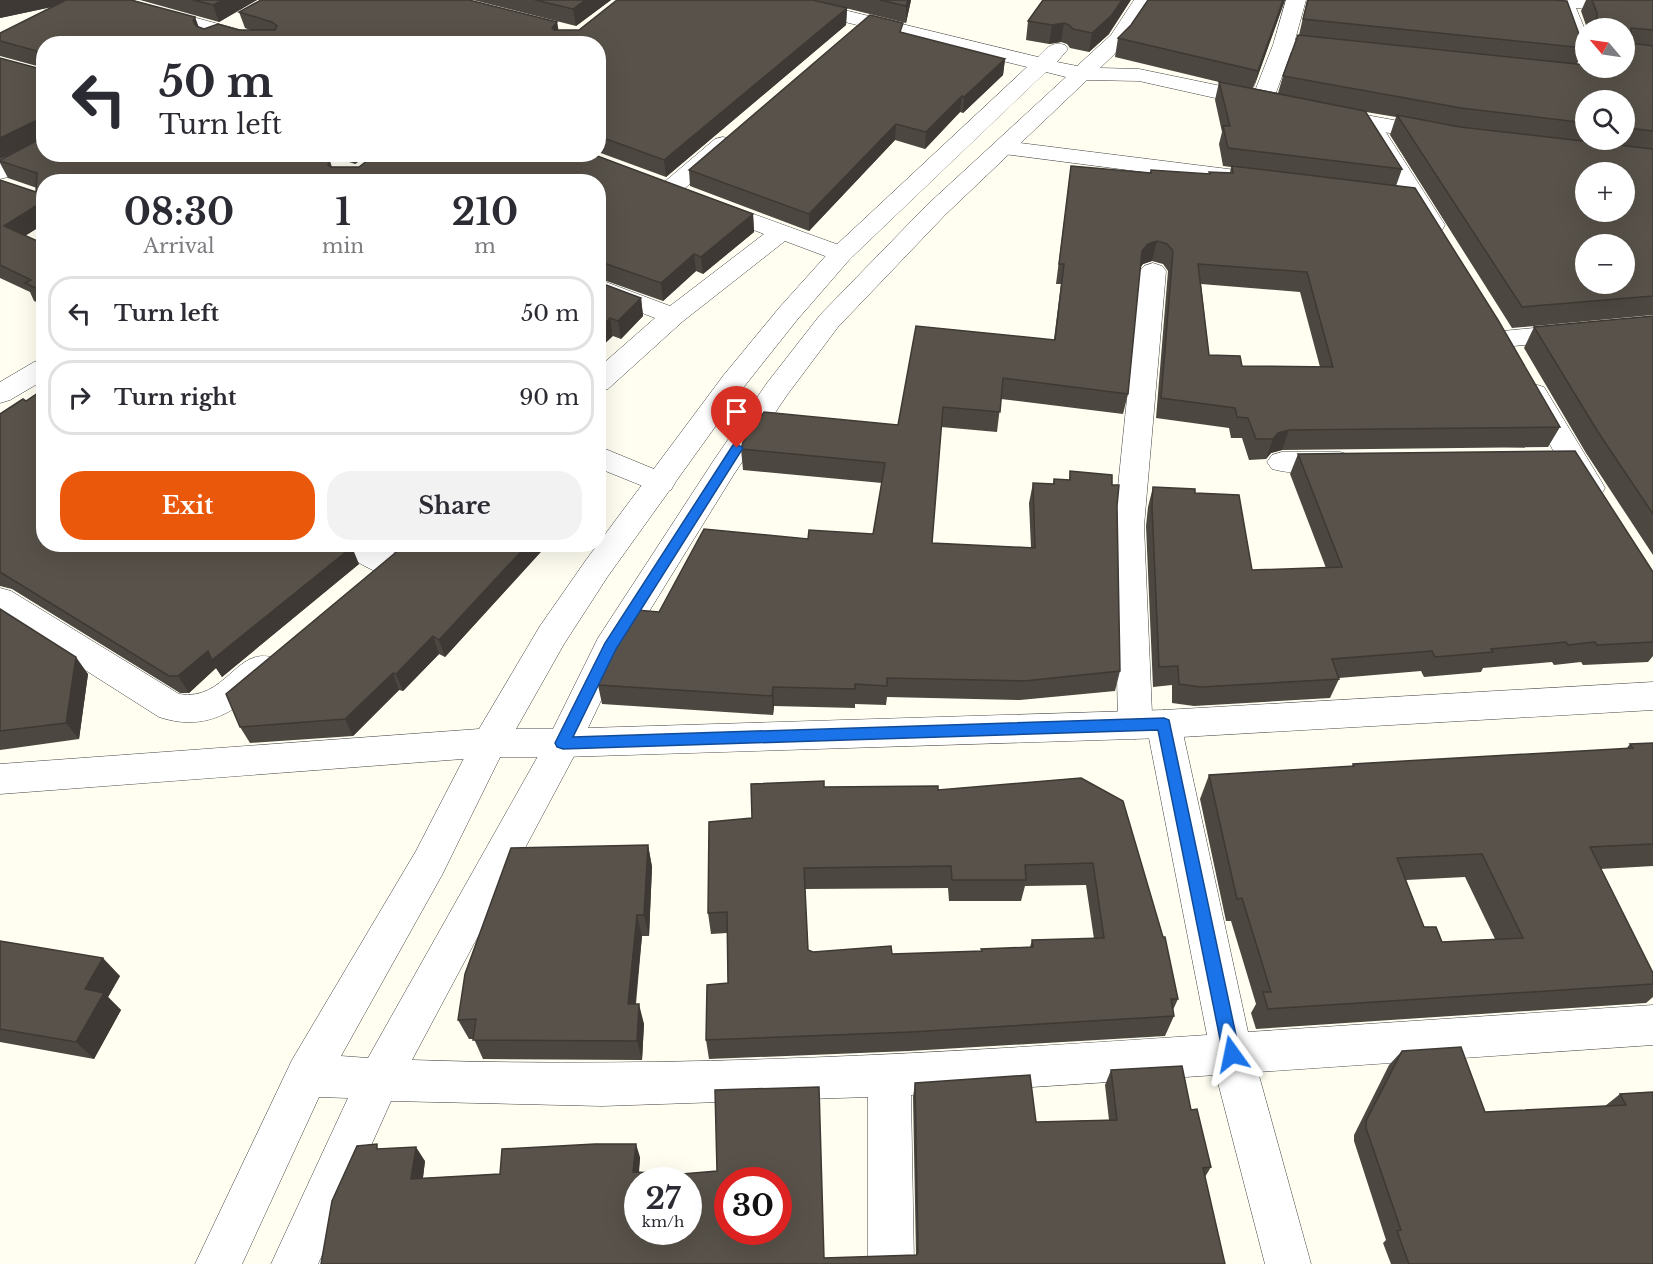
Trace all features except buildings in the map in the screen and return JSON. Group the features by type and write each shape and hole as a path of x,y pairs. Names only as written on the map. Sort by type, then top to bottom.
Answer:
{"street":[{"path":"109,0 243,36"},
{"path":"778,0 866,21 1271,103 1283,45 1296,0"},
{"path":"852,0 1050,57"},
{"path":"294,1264 378,1081 563,743 610,647 724,467 777,389 829,321 936,210 1119,39 1144,0"},
{"path":"1567,5 1575,31"},
{"path":"1547,11 1567,5 1653,10"},
{"path":"213,36 249,15"},
{"path":"848,36 866,21"},
{"path":"1283,45 1354,52"},
{"path":"218,1264 307,1076 429,863 489,743 552,635 597,568 733,382 841,254 1050,57"},
{"path":"1566,74 1575,70"},
{"path":"1310,112 1453,137"},
{"path":"1369,123 1405,199 1448,250"},
{"path":"741,128 659,185 780,233 841,254"},
{"path":"1004,148 1275,182"},
{"path":"4,182 36,154"},
{"path":"606,376 673,316 780,233"},
{"path":"1153,271 1130,526 1150,725 1232,1054 1288,1264"},
{"path":"606,290 673,316"},
{"path":"1603,508 1507,346 1653,325"},
{"path":"0,394 36,376"},
{"path":"606,459 660,483"},
{"path":"1537,460 1572,459"},
{"path":"1282,462 1363,462"},
{"path":"359,586 398,554"},
{"path":"0,600 171,707 183,710 195,710 218,703 286,646"},
{"path":"0,779 489,743 563,743 1150,725 1653,696"},
{"path":"307,1076 378,1081 585,1087 889,1077 1653,1025"},
{"path":"889,1077 891,1264"}],"route":[{"path":"737,448 610,647 563,743 1164,724 1232,1054"}]}
